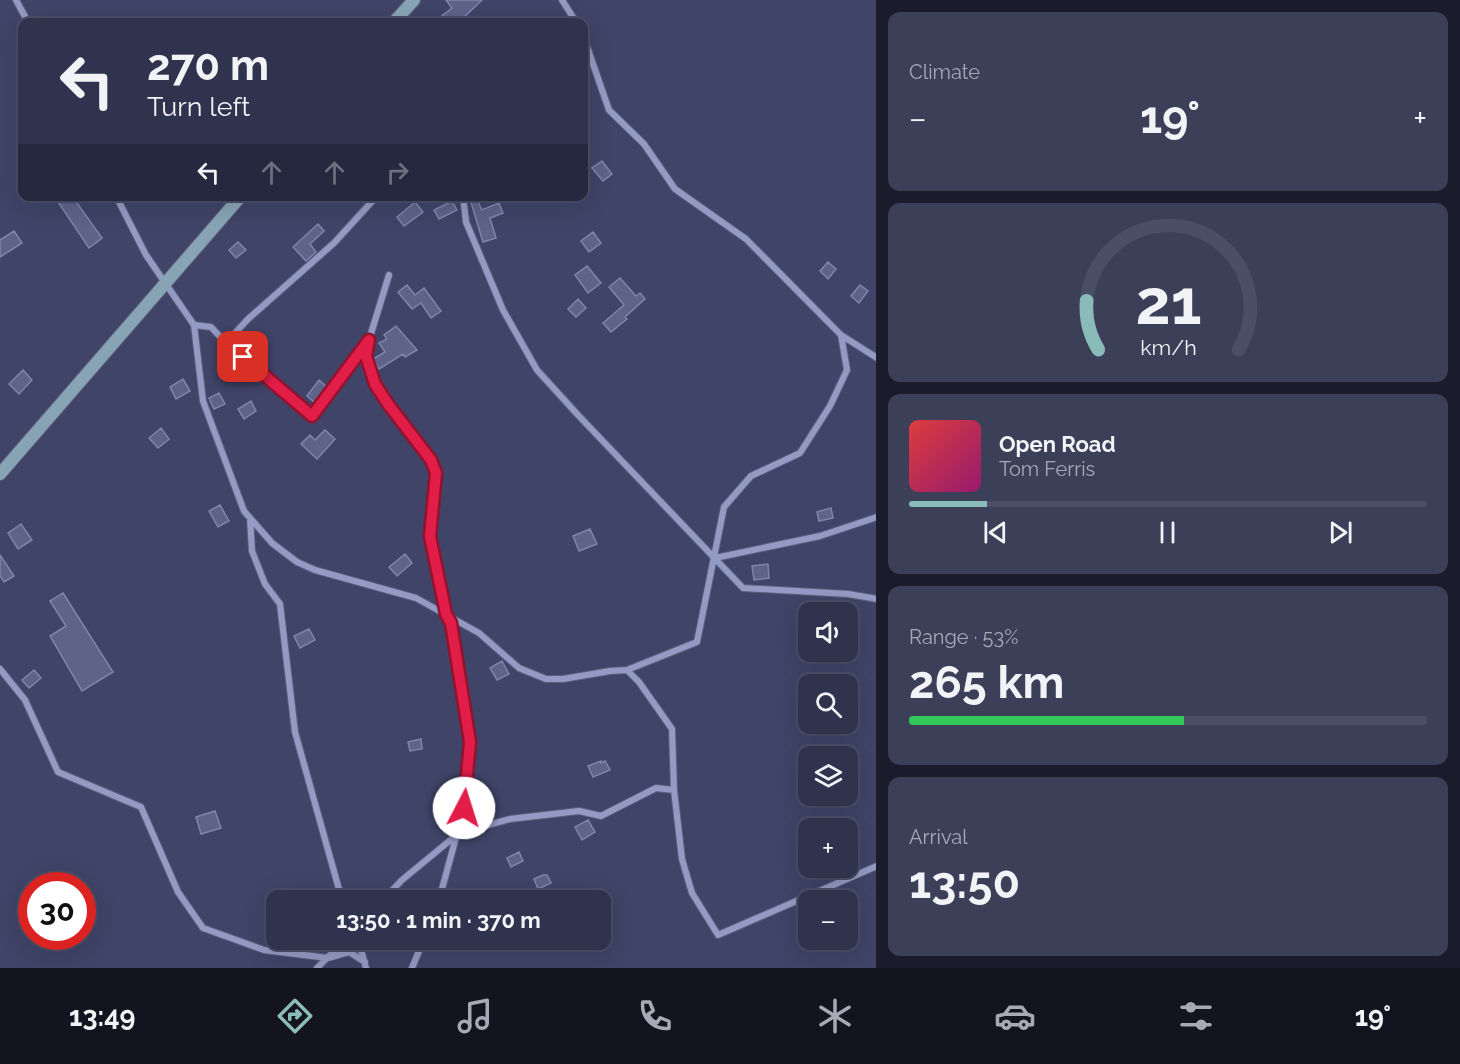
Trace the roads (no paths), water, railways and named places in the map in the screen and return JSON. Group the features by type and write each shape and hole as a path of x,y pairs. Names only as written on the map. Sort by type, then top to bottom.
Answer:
{"main road":[{"path":"398,18 414,0"},
{"path":"0,474 237,201"}],"street":[{"path":"16,0 26,18"},
{"path":"562,0 573,18"},
{"path":"588,50 609,110 644,144 675,189 746,239 841,335 876,358"},
{"path":"119,201 146,255 194,325 203,401 244,511 272,543 297,562 315,570 416,598 479,633 519,668 546,680 563,680 627,670 697,642 724,507 751,476 800,453 830,406 847,369 841,335"},
{"path":"226,343 248,319 334,243 372,201"},
{"path":"464,201 466,222 503,310 537,370 743,588 848,594 876,599"},
{"path":"389,275 366,356 375,384 431,460 436,473 430,536 446,614 451,623 470,742 464,808 442,890"},
{"path":"194,325 211,327 226,343 312,416 369,340"},
{"path":"715,558 820,536 876,517"},
{"path":"250,518 252,550 266,584 280,604 295,732 339,890"},
{"path":"0,669 25,700 58,772 141,807 178,892 202,928 264,950 328,958 350,952 366,965"},
{"path":"627,670 639,682 672,729 674,790 682,859 692,893 718,935 876,866"},
{"path":"392,890 459,833 510,819 579,811 601,816 656,788 674,790"},
{"path":"317,968 336,950"},
{"path":"361,950 366,965"},
{"path":"412,968 419,950"}]}
